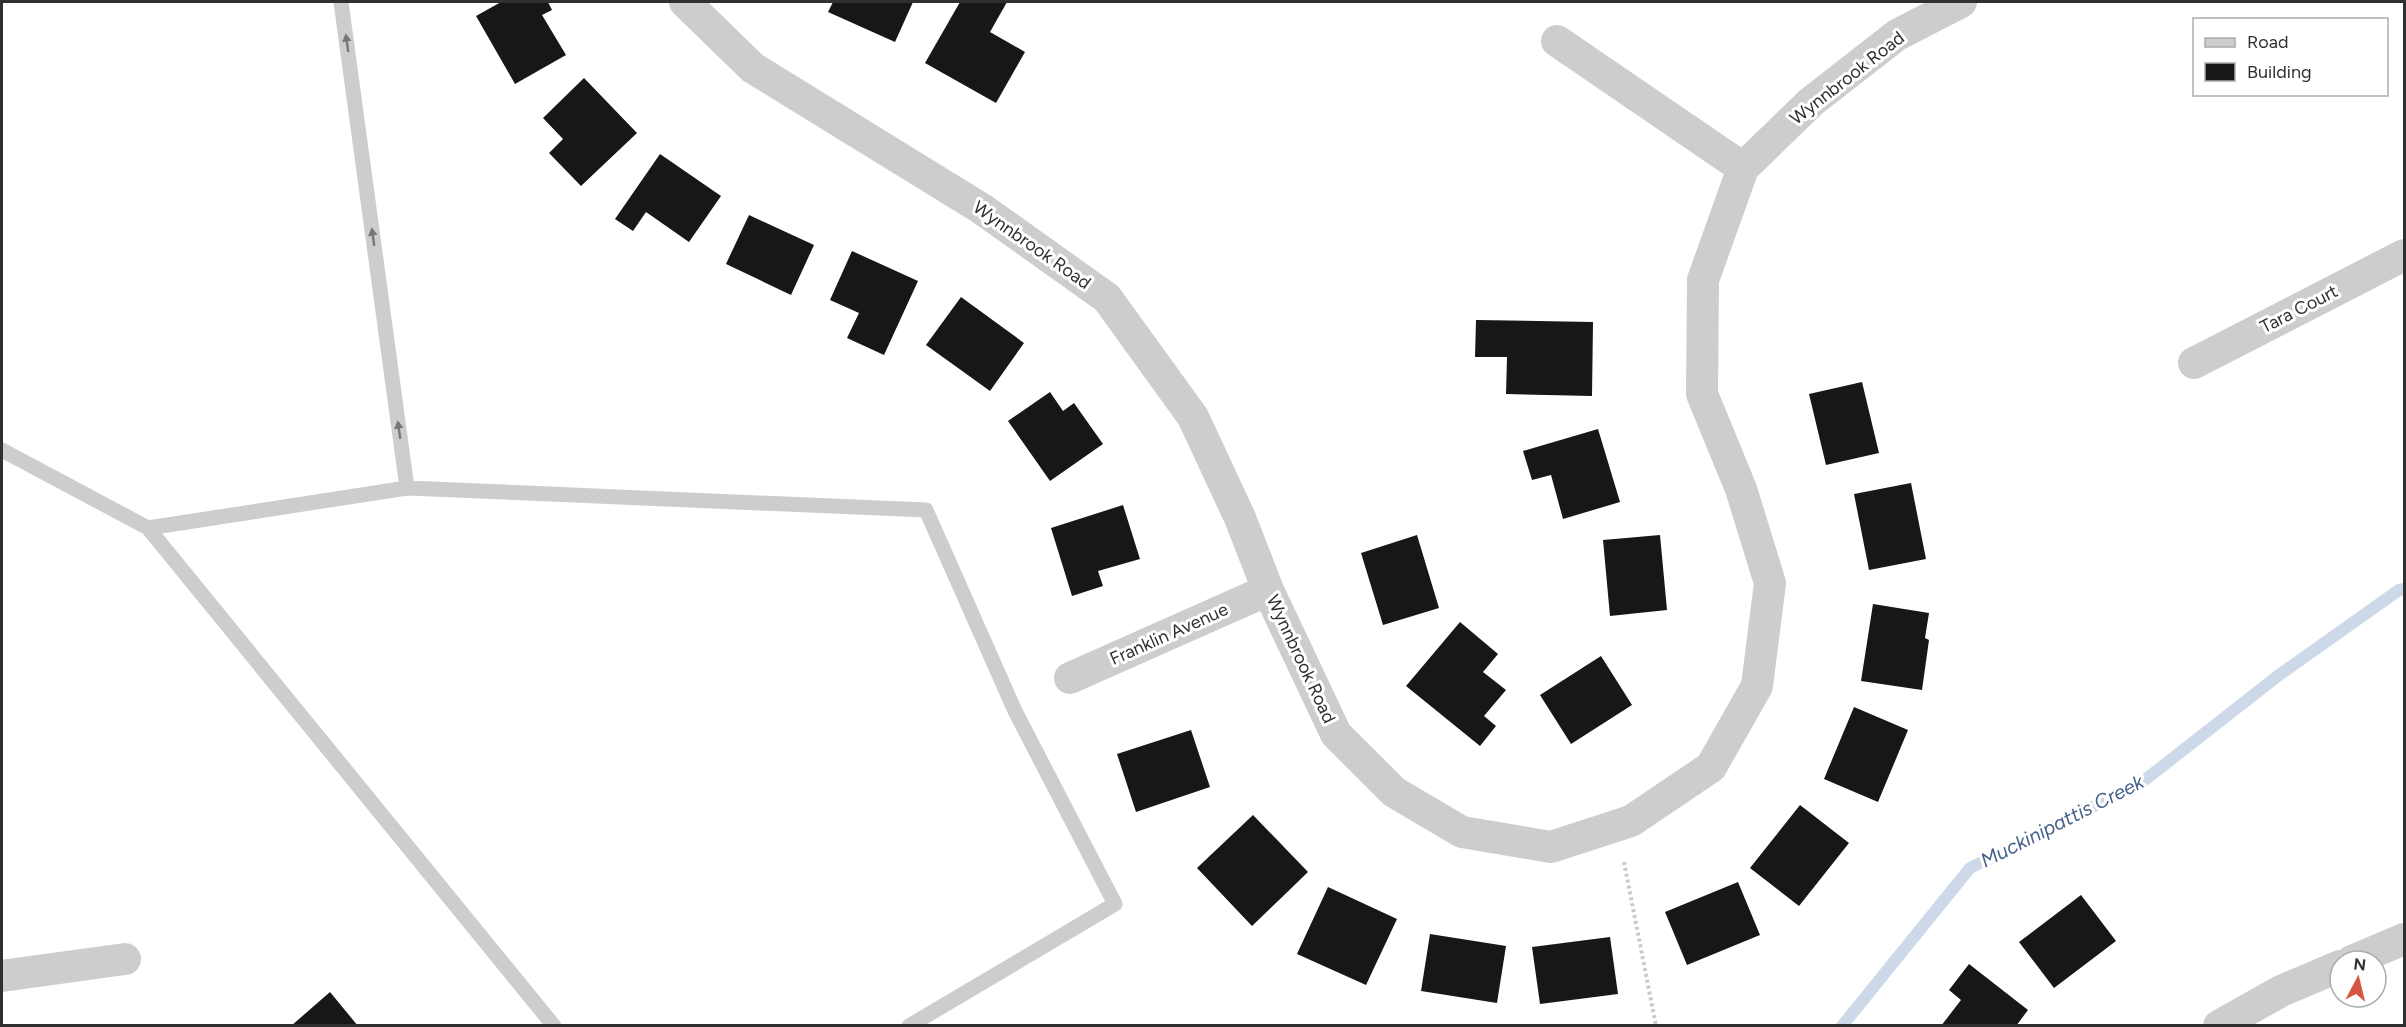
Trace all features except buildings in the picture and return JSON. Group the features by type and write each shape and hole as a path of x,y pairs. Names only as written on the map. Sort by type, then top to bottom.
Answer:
{"street":[{"name":"Wynnbrook Road","path":"685,2 753,68 982,209 1107,298 1193,417 1240,518 1268,590 1336,735 1394,792 1462,832 1551,847 1631,821 1711,767 1757,686 1770,584 1741,489 1702,394 1703,280 1743,168 1811,102 1897,35 1961,2"},
{"path":"1557,40 1743,168"},
{"name":"Tara Court","path":"2194,363 2404,255"},
{"name":"Franklin Avenue","path":"1070,678 1268,590"},
{"path":"2380,949 2404,939"},
{"path":"2,976 124,959"},
{"path":"2219,1026 2281,991 2328,971"}],"lane":[{"path":"341,2 407,488"},
{"path":"3,453 148,528 554,1026"},
{"path":"148,528 407,488 926,510 1015,711 1115,904 909,1026"}],"path":[{"path":"1617,825 1656,1026"}],"waterway":[{"name":"Muckinipattis Creek","path":"1842,1026 1970,868 2141,783 2279,675 2399,590 2404,589"}]}
